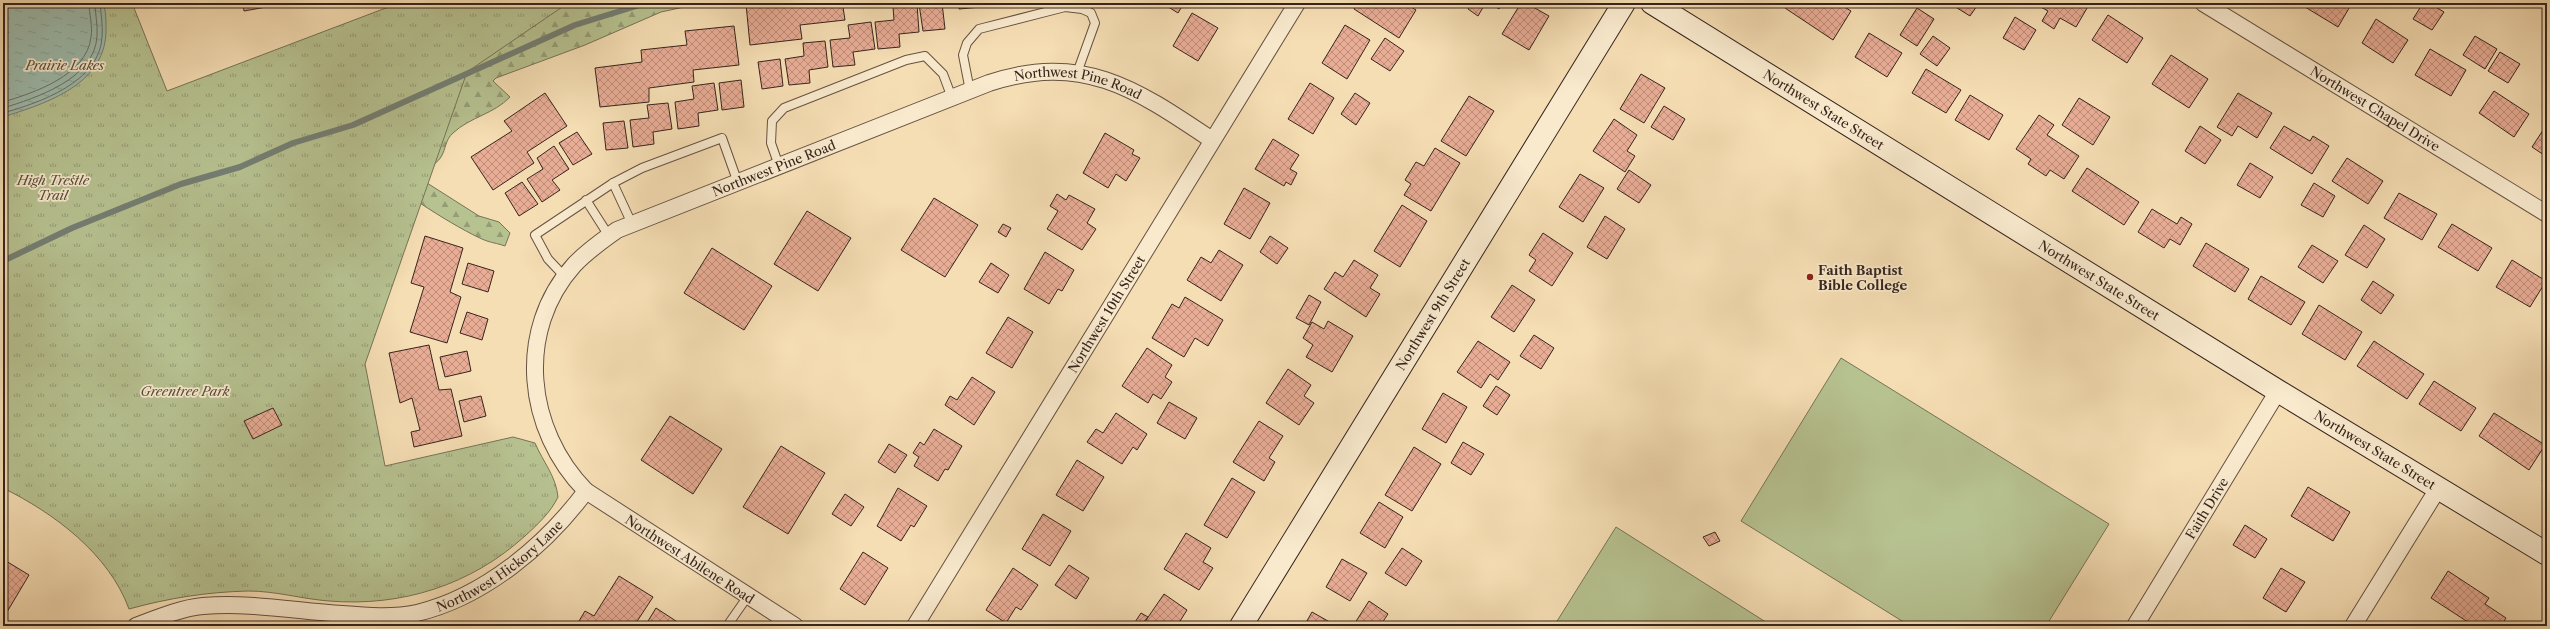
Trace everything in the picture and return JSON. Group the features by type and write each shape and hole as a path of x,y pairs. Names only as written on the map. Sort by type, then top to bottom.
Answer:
{"main road":[{"name":"Northwest 9th Street","path":"1241,626 1624,3"},
{"name":"Northwest State Street","path":"1652,3 2278,391 2439,487 2547,554"}],"street":[{"name":"Northwest 10th Street","path":"915,626 1297,3"},
{"name":"Northwest Chapel Drive","path":"2203,3 2547,214"},
{"name":"Northwest Pine Road","path":"586,491 574,478 552,444 540,411 536,392 536,364 540,333 548,307 565,277 579,260 609,236 632,224 970,91 1009,77 1031,72 1077,73 1125,87 1212,140"},
{"name":"Faith Drive","path":"2135,626 2278,391"},
{"path":"2353,626 2439,487"},
{"name":"Northwest Abilene Road","path":"586,491 795,626"},
{"name":"Northwest Hickory Lane","path":"136,626 156,618 201,606 239,604 342,614 395,615 416,613 440,606 485,585 526,554 570,513 586,491"}],"lane":[{"path":"970,91 963,55 967,43 979,29 1065,7 1082,9 1091,13 1095,23 1077,73"},
{"path":"779,166 771,143 772,121 784,108 906,60 925,56 943,74 952,98"},
{"path":"565,277 548,259 535,235 613,182 642,168 722,138 738,183"},
{"path":"613,182 632,224"},
{"path":"586,200 609,236"},
{"path":"727,626 748,596"}],"green space":[{"name":"Greentree Park","path":"3,3 132,3 167,91 399,3 568,3 467,72 365,364 385,466 513,437 535,443 555,482 558,497 552,508 539,523 504,553 482,568 459,580 409,596 356,602 319,600 258,591 248,591 188,596 129,609 120,589 108,570 78,537 41,510 3,488"},
{"path":"546,3 732,3 714,7 698,4 661,12 585,45 496,78 493,81 510,97 497,108 467,123 453,133 448,139 443,154 439,160 416,176 479,216 499,222 510,233 505,246 487,241 466,231 420,203 396,185 390,178 395,167 409,148 455,108 453,100 403,121 383,126 360,138 278,166 213,195 54,254 43,254 43,228 47,217 72,203 100,199 141,180 201,160 242,139 297,115 426,71 502,41 516,29 521,20"},
{"path":"1841,358 2109,524 2046,626 1910,626 1741,521"},
{"path":"1616,527 1772,626 1554,626"}],"water":[{"path":"3,3 103,3 106,27 104,47 97,63 86,77 72,88 55,97 38,105 3,117"}],"building":[{"path":"243,3 289,3 244,11"},
{"path":"876,3 843,7 845,20 800,25 802,39 750,45 746,4"},
{"path":"942,3 945,29 923,31 919,4"},
{"path":"959,3 981,3 981,7 959,9"},
{"path":"985,3 1008,3 1009,4 986,7"},
{"path":"1162,3 1184,3 1178,13"},
{"path":"1357,3 1405,3 1416,10 1399,38 1354,9"},
{"path":"1472,3 1485,4 1478,16 1468,9"},
{"path":"1495,3 1503,3 1499,9 1493,5"},
{"path":"1521,3 1526,3 1549,16 1529,50 1502,34"},
{"path":"1789,3 1838,3 1851,11 1833,40 1785,8"},
{"path":"1949,3 1979,3 1970,16"},
{"path":"2041,3 2090,3 2076,27 2060,18 2054,29 2042,21 2048,11 2039,6"},
{"path":"2307,3 2352,3 2338,27 2305,7"},
{"path":"2423,3 2429,3 2444,12 2432,30 2413,19"},
{"path":"917,4 919,32 899,34 900,47 878,49 875,22 894,20 893,7"},
{"path":"1917,8 1934,19 1917,46 1900,35"},
{"path":"1192,13 1218,28 1198,61 1173,46"},
{"path":"2108,15 2143,38 2127,63 2092,40"},
{"path":"2015,17 2036,30 2024,50 2003,38"},
{"path":"2376,19 2408,40 2393,63 2362,43"},
{"path":"871,22 875,49 853,52 855,65 833,67 830,40 850,38 848,25"},
{"path":"1345,25 1370,40 1347,79 1322,63"},
{"path":"734,26 739,65 693,70 694,82 649,88 649,102 600,107 595,68 642,62 641,50 687,45 685,31"},
{"path":"1869,33 1902,53 1887,77 1855,57"},
{"path":"1933,36 1950,48 1937,66 1920,54"},
{"path":"2475,36 2497,49 2485,69 2463,55"},
{"path":"1385,38 1404,51 1390,71 1371,59"},
{"path":"825,41 828,67 809,70 810,83 789,85 785,59 804,56 803,43"},
{"path":"2430,49 2466,70 2451,96 2415,75"},
{"path":"2500,52 2520,64 2508,83 2488,71"},
{"path":"2171,55 2208,79 2189,108 2152,84"},
{"path":"780,59 783,86 762,89 758,62"},
{"path":"1926,69 1961,90 1946,113 1912,93"},
{"path":"1641,74 1665,88 1644,123 1620,109"},
{"path":"741,80 744,107 722,110 719,83"},
{"path":"714,83 718,110 698,113 699,126 678,129 675,102 694,99 692,86"},
{"path":"1310,83 1334,98 1313,134 1288,119"},
{"path":"2494,91 2529,114 2514,137 2479,113"},
{"path":"545,93 567,126 527,152 534,163 493,190 471,157 512,131 504,121"},
{"path":"1355,93 1370,103 1356,125 1341,114"},
{"path":"2238,93 2272,113 2257,138 2238,126 2232,136 2217,127"},
{"path":"1970,95 2003,115 1989,140 1955,120"},
{"path":"1469,96 1494,111 1466,156 1441,141"},
{"path":"2079,98 2110,117 2093,145 2062,125"},
{"path":"2547,98 2547,109 2542,106"},
{"path":"668,103 672,129 653,132 654,144 633,147 630,120 649,118 647,105"},
{"path":"1664,106 1685,119 1673,140 1651,127"},
{"path":"2039,115 2054,125 2047,135 2079,156 2064,179 2050,170 2046,176 2028,164 2031,159 2016,149"},
{"path":"1614,119 1637,135 1627,151 1635,156 1625,172 1593,151"},
{"path":"624,121 628,148 606,150 603,123"},
{"path":"2547,124 2547,157 2532,147"},
{"path":"2200,126 2221,140 2205,164 2185,151"},
{"path":"2284,126 2310,141 2313,136 2329,146 2312,174 2270,148"},
{"path":"577,132 592,154 573,165 559,143"},
{"path":"1105,133 1134,150 1132,154 1140,158 1126,181 1116,174 1108,188 1083,173"},
{"path":"1273,139 1299,155 1290,169 1297,173 1291,185 1286,182 1284,186 1255,169"},
{"path":"554,146 569,169 552,180 560,190 542,202 527,179 543,169 537,158"},
{"path":"1435,148 1460,163 1431,211 1404,195 1411,184 1405,180 1416,162 1424,166"},
{"path":"2347,158 2383,181 2368,204 2332,181"},
{"path":"2250,163 2273,177 2260,198 2237,185"},
{"path":"2087,168 2139,202 2124,225 2072,191"},
{"path":"1629,170 1651,185 1639,203 1617,189"},
{"path":"1580,174 1604,188 1583,222 1559,207"},
{"path":"522,182 538,204 519,216 505,193"},
{"path":"2314,183 2335,196 2323,217 2301,205"},
{"path":"1244,188 1270,203 1250,239 1224,224"},
{"path":"2399,193 2437,214 2422,240 2384,218"},
{"path":"1057,194 1066,200 1069,195 1095,209 1087,223 1096,229 1082,250 1047,229 1058,211 1050,206"},
{"path":"934,198 978,225 945,277 901,250"},
{"path":"1402,205 1427,221 1400,267 1374,251"},
{"path":"2152,209 2177,224 2181,217 2192,224 2180,245 2170,239 2164,248 2138,232"},
{"path":"807,211 851,238 818,291 774,264"},
{"path":"1605,216 1625,229 1607,259 1587,247"},
{"path":"1003,224 1011,228 1006,237 998,232"},
{"path":"2452,224 2492,248 2478,271 2438,247"},
{"path":"2364,225 2385,239 2367,268 2345,255"},
{"path":"1543,233 1573,253 1552,286 1529,271 1536,260 1529,255"},
{"path":"425,236 463,248 450,292 461,297 447,343 410,332 424,287 411,283"},
{"path":"1270,236 1288,248 1277,264 1260,252"},
{"path":"2206,243 2249,269 2235,292 2193,266"},
{"path":"2312,245 2338,261 2323,283 2298,267"},
{"path":"712,248 772,286 744,330 684,293"},
{"path":"1219,250 1243,265 1221,301 1187,280 1201,257 1211,263"},
{"path":"1045,252 1074,270 1062,291 1058,289 1049,304 1024,289"},
{"path":"1354,260 1378,275 1370,288 1380,294 1366,317 1324,289 1335,272 1343,277"},
{"path":"2512,260 2546,281 2530,307 2496,287"},
{"path":"468,263 494,271 488,292 462,284"},
{"path":"991,263 1009,275 998,293 979,282"},
{"path":"2261,276 2305,302 2291,325 2248,299"},
{"path":"2373,281 2394,295 2381,314 2361,300"},
{"path":"1512,285 1535,300 1514,332 1491,317"},
{"path":"1309,295 1321,302 1309,325 1296,318"},
{"path":"1185,297 1223,320 1208,346 1195,338 1184,357 1152,338 1172,304 1179,308"},
{"path":"2319,305 2362,332 2345,360 2302,334"},
{"path":"467,312 488,319 482,340 460,333"},
{"path":"1008,317 1033,332 1012,368 986,353"},
{"path":"1328,321 1353,336 1332,372 1306,357 1313,345 1303,338 1312,322 1324,329"},
{"path":"1534,335 1554,348 1541,369 1520,356"},
{"path":"1478,341 1510,362 1498,380 1490,374 1481,388 1457,372"},
{"path":"2374,341 2424,374 2407,399 2357,366"},
{"path":"429,345 439,390 451,389 462,436 414,447 411,432 420,430 412,398 400,403 389,353"},
{"path":"1147,348 1172,365 1165,377 1172,382 1161,399 1153,394 1148,403 1122,386"},
{"path":"467,351 471,371 445,377 440,357"},
{"path":"1288,369 1311,385 1304,396 1314,403 1299,425 1266,403"},
{"path":"972,377 995,392 974,425 945,405 950,396 957,400"},
{"path":"2434,381 2476,408 2461,431 2419,404"},
{"path":"1496,386 1510,395 1497,415 1483,406"},
{"path":"1443,393 1467,407 1446,443 1422,429"},
{"path":"481,396 486,416 464,422 459,401"},
{"path":"1169,402 1197,418 1185,439 1157,423"},
{"path":"273,408 282,425 253,439 244,421"},
{"path":"1116,413 1147,434 1137,450 1133,447 1122,464 1087,442 1096,429 1103,433"},
{"path":"2494,413 2545,445 2529,470 2479,436"},
{"path":"670,416 722,449 693,494 641,460"},
{"path":"1259,421 1283,436 1269,458 1275,462 1264,481 1233,462"},
{"path":"934,429 962,446 948,470 945,469 938,481 914,466 919,457 913,453 920,442 924,445"},
{"path":"1463,442 1484,454 1471,475 1451,463"},
{"path":"889,444 907,455 895,473 878,462"},
{"path":"781,446 825,473 788,534 743,507"},
{"path":"1414,447 1441,464 1412,511 1385,495"},
{"path":"1077,460 1104,477 1083,511 1056,495"},
{"path":"2547,473 2547,484 2542,481"},
{"path":"1232,478 1255,492 1227,538 1204,525"},
{"path":"2308,487 2350,512 2333,541 2291,516"},
{"path":"898,488 927,506 914,527 911,525 901,541 877,526"},
{"path":"845,494 864,507 851,526 832,514"},
{"path":"1379,502 1403,517 1385,548 1360,533"},
{"path":"1043,514 1071,531 1050,566 1022,549"},
{"path":"2245,525 2267,539 2255,558 2233,545"},
{"path":"1715,532 1720,541 1709,546 1703,537"},
{"path":"1186,533 1211,548 1203,562 1213,568 1199,590 1164,569"},
{"path":"1402,548 1422,561 1406,586 1385,573"},
{"path":"863,552 888,568 865,605 840,589"},
{"path":"1342,559 1367,573 1350,601 1326,587"},
{"path":"6,561 29,575 7,612 3,609 3,566"},
{"path":"1069,565 1089,578 1076,599 1055,585"},
{"path":"1013,568 1038,585 1021,610 1016,607 1006,623 986,610"},
{"path":"2281,568 2305,582 2286,612 2263,598"},
{"path":"2448,571 2489,598 2485,604 2506,618 2501,626 2474,626 2431,598"},
{"path":"619,576 653,597 634,626 576,626 585,611 594,616"},
{"path":"1164,594 1187,610 1177,626 1142,626"},
{"path":"1369,601 1388,614 1380,626 1353,626"},
{"path":"656,608 679,623 677,626 645,626"},
{"path":"1312,612 1335,625 1304,626"},
{"path":"1141,613 1148,617 1140,626 1135,622"}],"waterway":[{"path":"3,261 72,228 181,184 240,167 293,143 353,125 575,25 646,3"}],"place":[{"name":"Faith Baptist Bible College","path":"1810,277"}],"park label":[{"name":"Prairie Lakes","path":"65,65"},
{"name":"High Trestle Trail","path":"53,188"}]}
